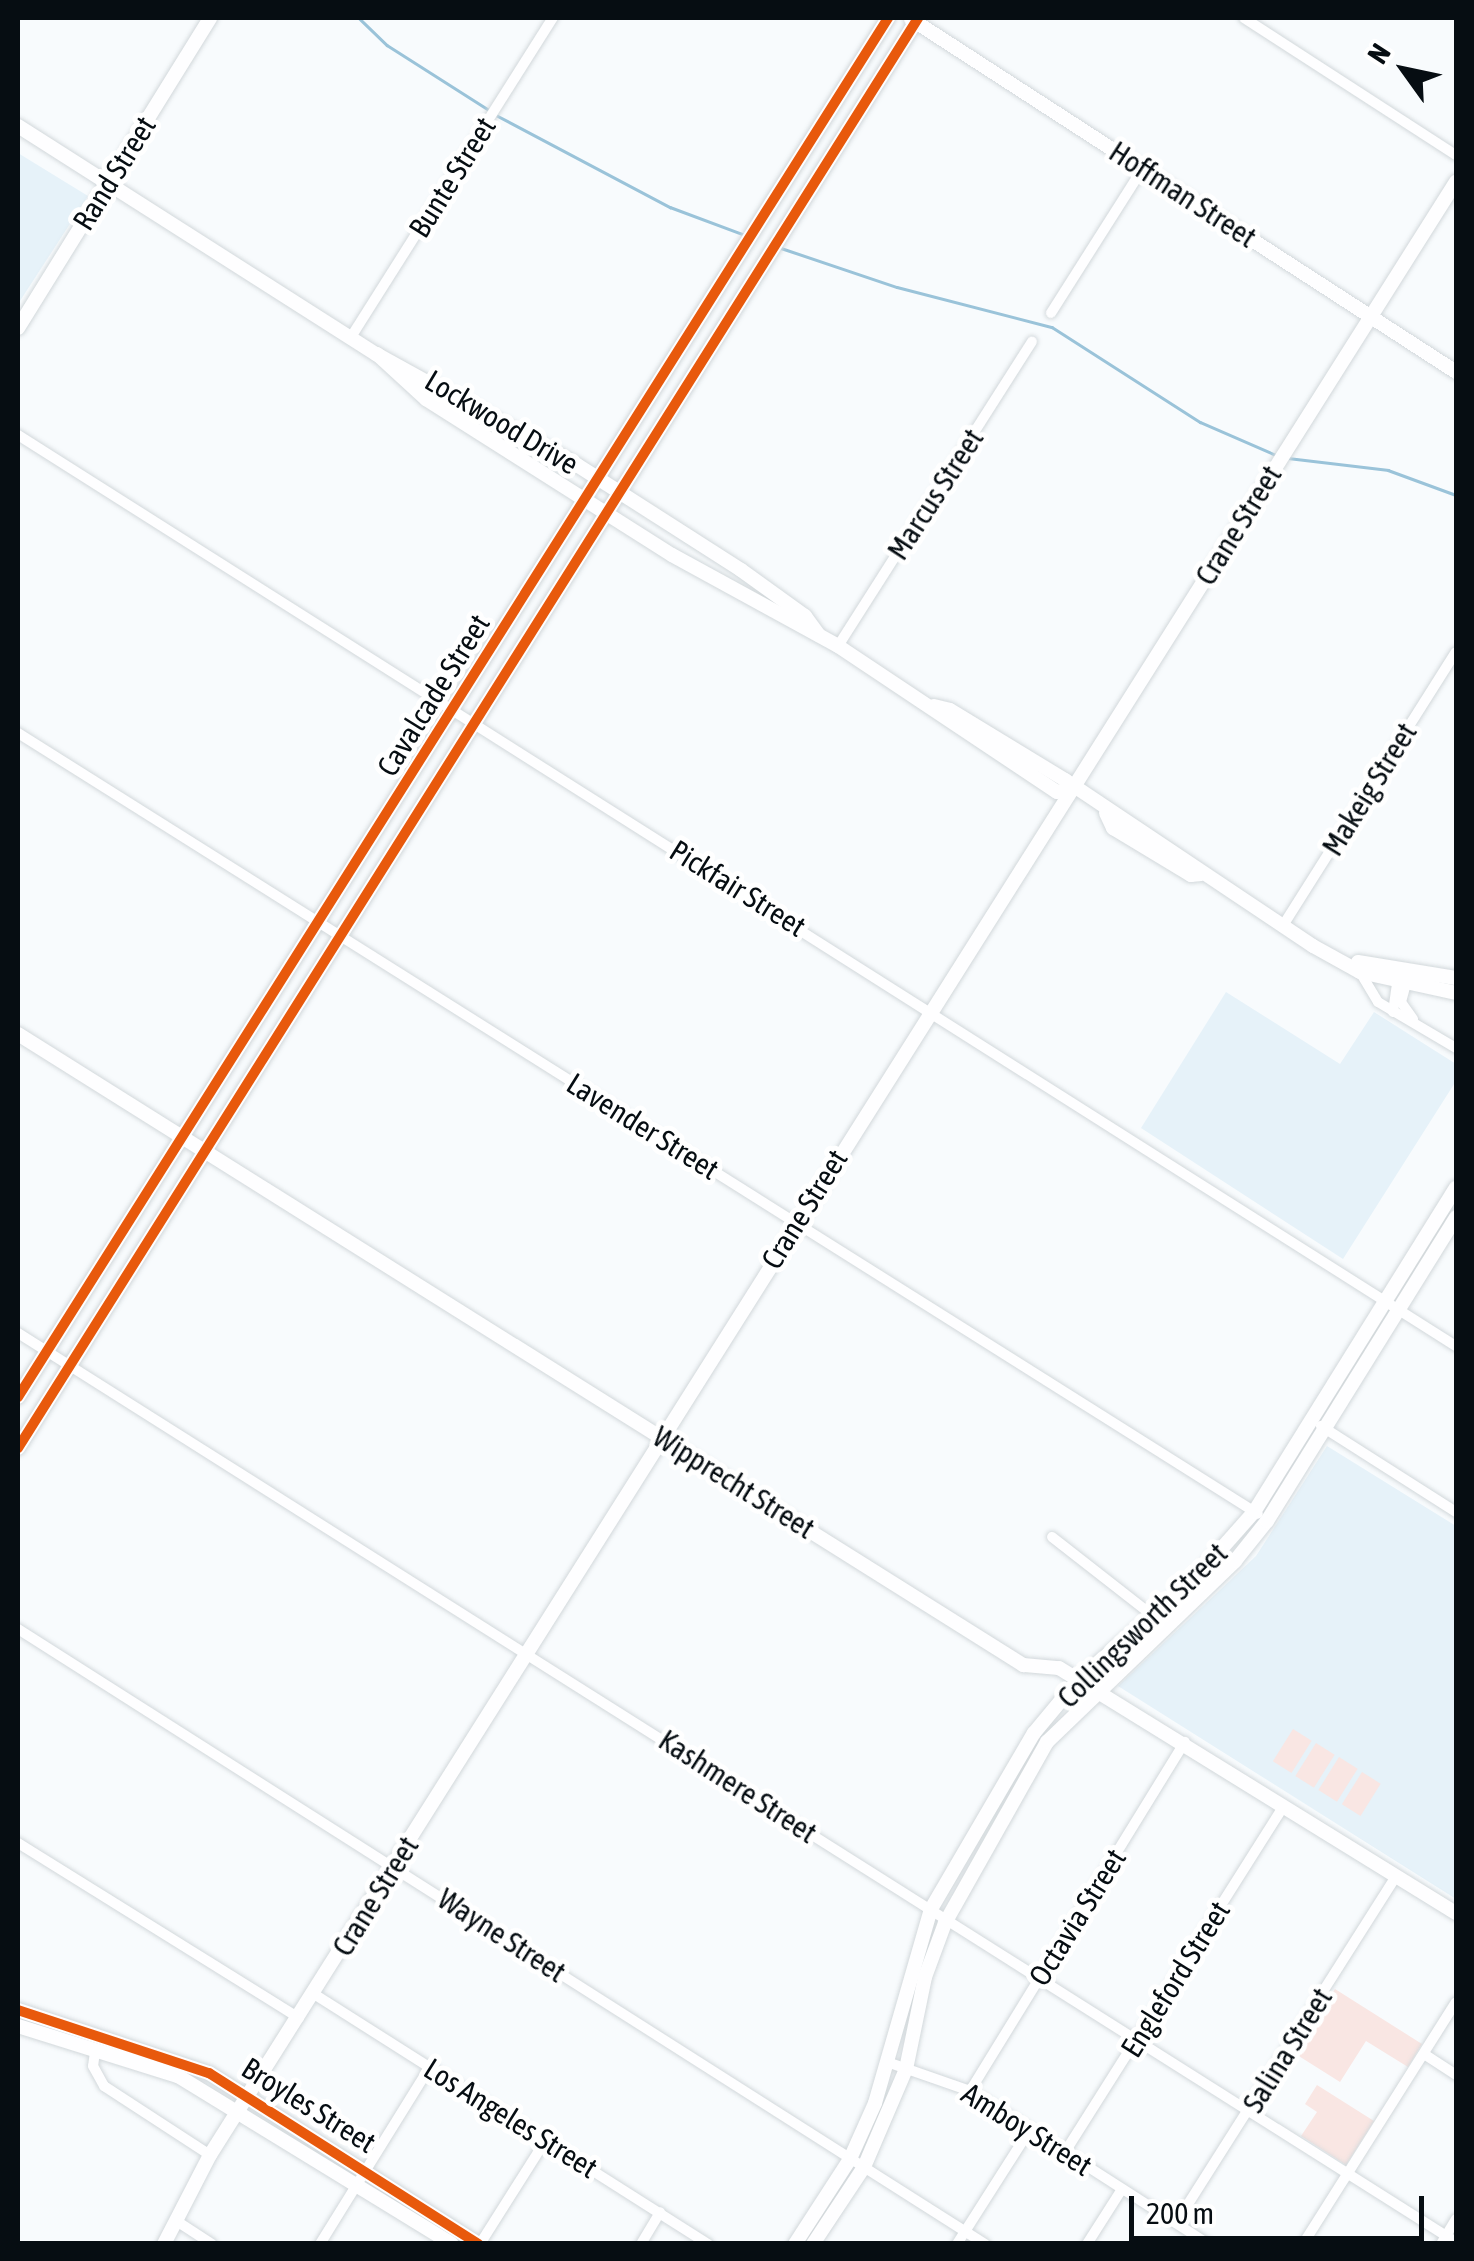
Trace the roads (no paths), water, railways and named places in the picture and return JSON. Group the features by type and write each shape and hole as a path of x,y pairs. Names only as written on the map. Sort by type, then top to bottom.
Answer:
{"main road":[{"name":"Rand Street","path":"18,328 210,18"},
{"name":"Cavalcade Street","path":"18,1396 888,18"},
{"name":"Cavalcade Street","path":"18,1448 914,19"},
{"name":"Hoffman Street","path":"914,19 1456,372"},
{"name":"Lockwood Drive","path":"18,126 351,337 451,415 725,588 820,635 933,706 950,710 1106,813 1113,828 1190,874 1201,874 1360,972 1403,978 1456,978"},
{"path":"792,170 812,182"},
{"name":"Crane Street","path":"164,2244 210,2154 1456,182"},
{"path":"696,322 716,334"},
{"name":"Lockwood Drive","path":"376,354 462,397 596,478 806,616 820,635"},
{"path":"451,415 462,397"},
{"path":"725,588 740,570"},
{"path":"386,817 405,830"},
{"name":"Lockwood Drive","path":"1342,959 1456,993"},
{"path":"250,1031 270,1045"},
{"name":"Wipprecht Street","path":"18,1034 1023,1665 1059,1668 1185,1742 1456,1913"},
{"name":"Collingsworth Street","path":"813,2244 906,2069 925,1977 944,1923 1047,1742 1260,1516 1392,1305 1456,1188"},
{"name":"Collingsworth Street","path":"1392,1305 1456,1217"},
{"path":"113,1245 136,1259"},
{"name":"Collingsworth Street","path":"794,2244 857,2163 890,2063 931,1909 1034,1733 1078,1680 1159,1621"},
{"path":"18,2010 98,2045"},
{"path":"18,2026 98,2045"},
{"name":"Broyles Street","path":"98,2045 184,2062 249,2096 479,2244"},
{"name":"Broyles Street","path":"98,2045 178,2076 452,2244"}],"street":[{"name":"Bunte Street","path":"351,337 553,18"},
{"path":"1244,18 1456,156"},
{"path":"1051,313 1143,168"},
{"name":"Marcus Street","path":"838,646 1032,342"},
{"name":"Pickfair Street","path":"18,435 932,1010 1456,1346"},
{"name":"Makeig Street","path":"1282,926 1456,652"},
{"name":"Lavender Street","path":"18,733 1260,1516"},
{"path":"1360,972 1369,991 1394,1012 1456,1048"},
{"path":"1394,1012 1403,978"},
{"path":"1403,978 1401,1002 1421,1026"},
{"name":"Kashmere Street","path":"18,1333 527,1651 931,1909 944,1923 1040,1977 1448,2240"},
{"path":"1318,1424 1455,1508"},
{"path":"1052,1537 1159,1621"},
{"name":"Wayne Street","path":"18,1629 985,2244"},
{"name":"Octavia Street","path":"970,2091 1185,1742"},
{"name":"Engleford Street","path":"1065,2152 1284,1806"},
{"path":"18,1843 299,2018"},
{"name":"Salina Street","path":"1176,2223 1396,1876"},
{"name":"Los Angeles Street","path":"314,1994 547,2138 708,2244"},
{"path":"1303,2244 1456,2002"},
{"path":"98,2045 92,2066 104,2086 210,2154"},
{"path":"1424,2054 1456,2075"},
{"name":"Amboy Street","path":"890,2063 970,2091 1208,2244"},
{"path":"320,2244 429,2068"},
{"path":"958,2244 1029,2131"},
{"path":"479,2244 547,2138"},
{"path":"1087,2244 1122,2189"},
{"path":"641,2244 660,2212"},
{"path":"1448,2240 1456,2219"},
{"path":"176,2220 212,2244"}],"waterway":[{"path":"359,18 387,45 489,110"},
{"path":"496,115 670,207 745,235"},
{"path":"781,248 897,287 1052,327 1200,422 1276,455"},
{"path":"1288,458 1388,470 1456,495"}]}
